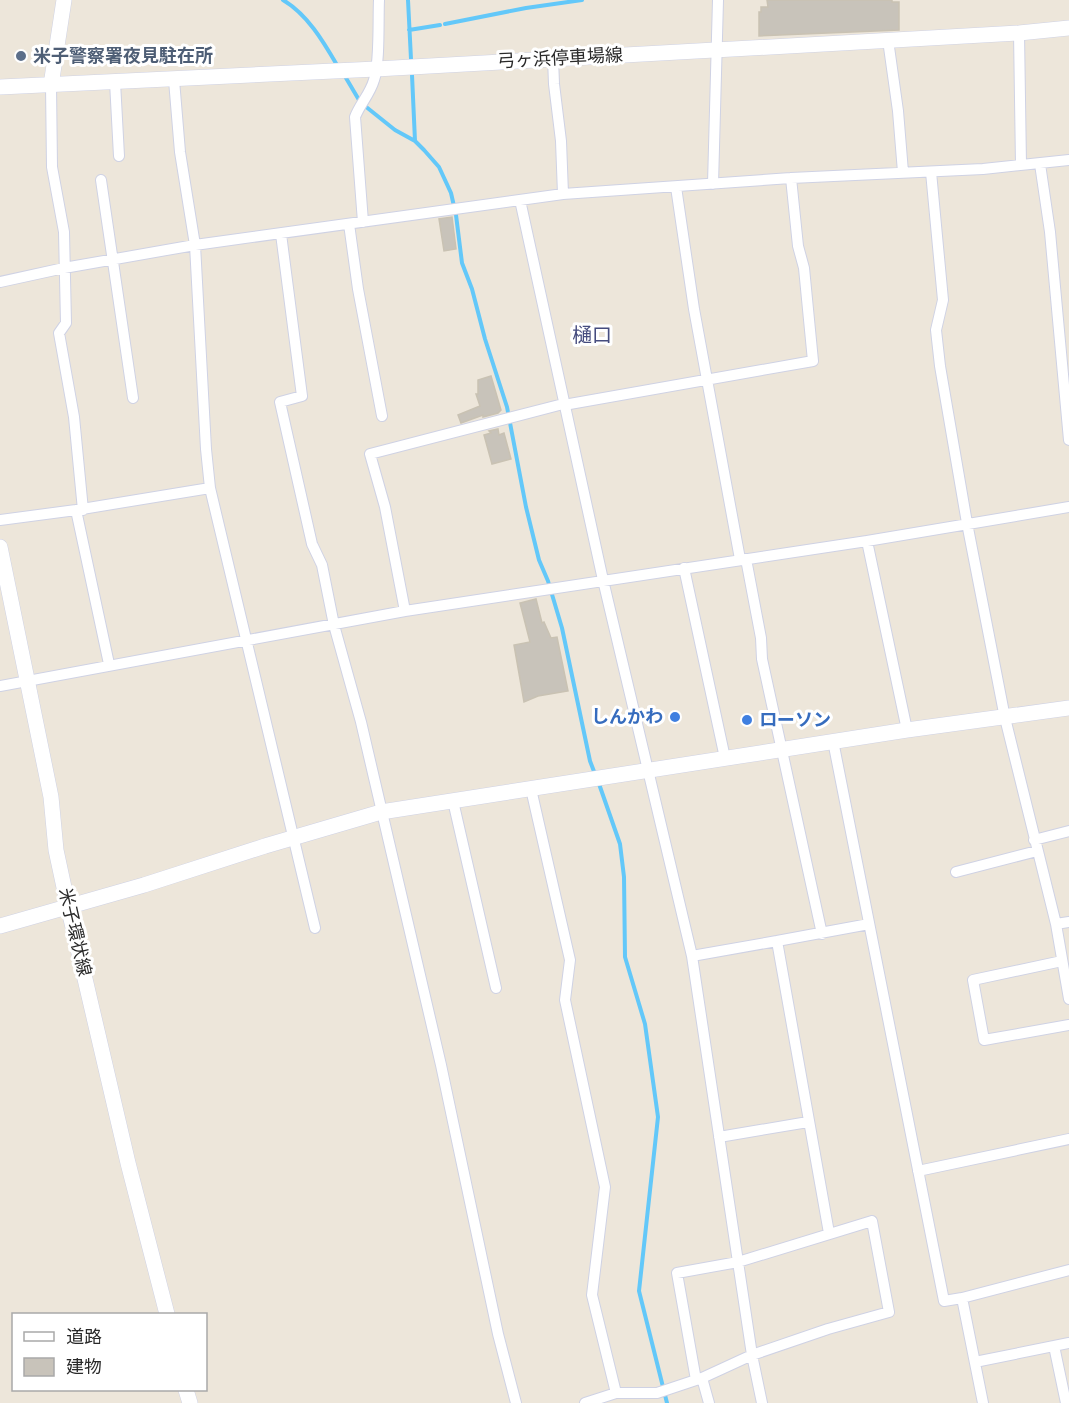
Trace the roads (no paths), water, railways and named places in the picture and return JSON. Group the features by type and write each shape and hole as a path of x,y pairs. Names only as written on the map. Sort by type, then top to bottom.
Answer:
{"main road":[{"path":"51,85 64,0"},
{"name":"弓ヶ浜停車場線","path":"0,87 376,69 1018,33 1069,28"},
{"name":"米子環状線","path":"0,547 51,797 56,850 68,906 128,1163 167,1313"},
{"path":"0,926 144,885 381,812 833,741 1069,708"}],"street":[{"path":"363,222 355,117 368,97 376,77 379,0"},
{"path":"713,183 718,0"},
{"path":"1018,33 1021,165"},
{"path":"888,40 898,111 903,172"},
{"path":"553,58 561,141 563,194"},
{"path":"174,80 180,152 195,245 210,488 315,928"},
{"path":"115,82 119,156"},
{"path":"51,85 52,167 64,232 66,323 59,333 74,417 80,510 110,664"},
{"path":"0,282 64,268 195,245 563,194 675,188 791,178 931,172 1069,160"},
{"path":"1040,164 1065,358 1069,440"},
{"path":"931,172 943,300 936,330 940,366 967,523 1005,718 1056,924 1069,999"},
{"path":"405,611 385,507 370,454 563,404 813,361 804,268 798,246 791,178"},
{"path":"101,180 133,398"},
{"path":"675,188 707,380 761,639 762,658 822,934"},
{"path":"520,200 603,580 692,956 752,1355 762,1403"},
{"path":"350,224 358,289 382,416"},
{"path":"281,234 302,396 280,402 312,544 322,565 334,625 361,722 441,1065 498,1334 516,1403"},
{"path":"0,520 80,510 210,488"},
{"path":"0,686 405,611 867,541 1069,507"},
{"path":"867,541 907,730"},
{"path":"684,568 724,758"},
{"path":"833,741 944,1301 1069,1270"},
{"path":"531,789 570,960 565,1000 605,1187 592,1295 616,1393"},
{"path":"453,801 496,988"},
{"path":"1034,840 1069,831"},
{"path":"956,872 1037,851"},
{"path":"1056,924 1069,922"},
{"path":"692,956 869,924"},
{"path":"777,941 829,1233"},
{"path":"1062,961 974,980 984,1040 1069,1024"},
{"path":"719,1137 808,1122"},
{"path":"918,1171 1069,1139"},
{"path":"585,1403 616,1393 657,1393 699,1379 752,1355 828,1329 889,1312 872,1221 738,1262 677,1273 699,1379 709,1403"},
{"path":"962,1298 983,1403"},
{"path":"975,1362 1069,1343"},
{"path":"1054,1346 1066,1403"}],"waterway":[{"path":"283,0 307,20 337,65"},
{"path":"408,0 411,59"},
{"path":"445,24 582,0"},
{"path":"409,30 440,25"},
{"path":"412,75 415,141"},
{"path":"346,78 359,100"},
{"path":"365,106 395,130 415,141 424,150 439,167 451,193 462,263 507,407 526,507 539,560 562,628 590,761 595,774"},
{"path":"598,781 620,844 624,877 625,957 645,1024 658,1117 639,1291 667,1403"}],"place":[{"name":"米子警察署夜見駐在所","path":"21,56"},
{"name":"しんかわ","path":"675,717"},
{"name":"ローソン","path":"747,720"}],"district":[{"name":"樋口","path":"592,335"}]}
